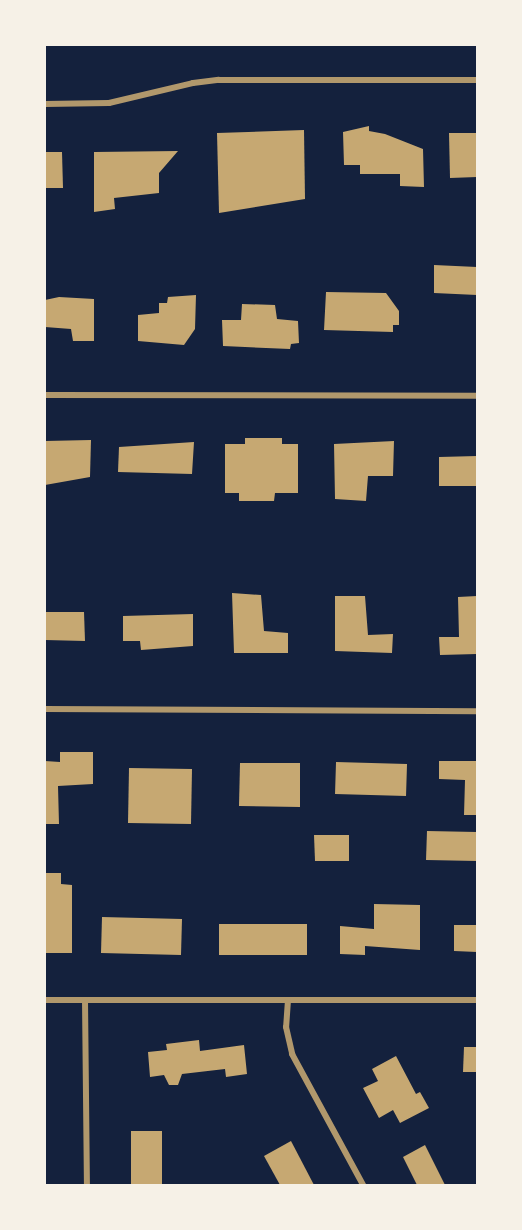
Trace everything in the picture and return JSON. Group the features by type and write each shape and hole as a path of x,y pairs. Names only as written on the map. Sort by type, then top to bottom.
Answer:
{"street":[{"path":"45,104 109,103 193,82 219,80 477,80"},
{"path":"45,395 477,396"},
{"path":"45,709 477,711"},
{"path":"45,1000 477,1000"},
{"path":"85,1000 87,1185"},
{"path":"288,1000 286,1027 292,1054 363,1185"}],"building":[{"path":"369,126 369,131 385,134 423,149 424,187 400,186 400,174 360,174 360,165 344,165 343,132"},
{"path":"304,130 305,199 219,213 217,133"},
{"path":"449,133 477,133 477,177 450,178"},
{"path":"178,151 159,173 159,193 114,198 115,209 94,212 94,152"},
{"path":"45,152 62,152 63,188 45,188"},
{"path":"434,265 477,267 477,295 434,293"},
{"path":"326,292 386,293 399,311 399,325 393,325 393,332 324,330"},
{"path":"196,295 195,329 184,345 138,341 138,315 159,313 159,303 167,303 168,297"},
{"path":"59,297 94,299 94,341 73,341 71,329 45,327 45,300"},
{"path":"242,304 275,305 277,319 298,321 299,343 291,344 290,349 223,346 222,320 241,320"},
{"path":"245,438 282,438 282,444 298,444 298,493 275,493 274,501 239,501 239,493 225,493 225,444 245,444"},
{"path":"91,440 90,477 45,485 45,441"},
{"path":"394,441 393,476 368,476 366,501 335,499 334,444"},
{"path":"194,442 192,474 118,472 119,447"},
{"path":"477,456 477,486 439,486 439,457"},
{"path":"232,593 261,595 264,631 288,633 288,653 234,653"},
{"path":"335,596 365,596 368,635 393,634 392,653 335,651"},
{"path":"477,596 477,654 440,655 439,637 459,637 458,597"},
{"path":"45,612 84,612 85,641 45,640"},
{"path":"193,614 193,646 141,650 140,641 123,641 123,616"},
{"path":"60,752 93,752 93,784 58,786 59,824 45,824 45,761 60,762"},
{"path":"439,761 477,761 477,815 464,815 465,780 439,779"},
{"path":"336,762 407,764 406,796 335,794"},
{"path":"240,763 300,763 300,807 239,806"},
{"path":"129,768 192,769 191,824 128,823"},
{"path":"427,831 477,832 477,861 426,860"},
{"path":"314,835 349,835 349,861 315,861"},
{"path":"45,873 61,873 61,884 72,885 72,953 45,953"},
{"path":"374,904 420,905 420,950 365,946 365,955 340,954 340,926 374,929"},
{"path":"102,917 182,919 181,955 101,953"},
{"path":"219,924 307,924 307,955 219,955"},
{"path":"454,925 477,925 477,952 454,951"},
{"path":"199,1040 200,1051 244,1045 247,1074 226,1077 225,1069 182,1074 178,1085 169,1085 164,1075 150,1077 148,1052 167,1050 166,1044"},
{"path":"464,1047 477,1047 477,1072 463,1072"},
{"path":"396,1056 416,1094 420,1092 429,1108 400,1123 393,1110 379,1118 363,1088 378,1081 372,1069"},
{"path":"131,1131 162,1131 162,1185 131,1185"},
{"path":"291,1141 314,1185 280,1185 264,1156"},
{"path":"425,1145 445,1185 417,1185 403,1157"}]}
